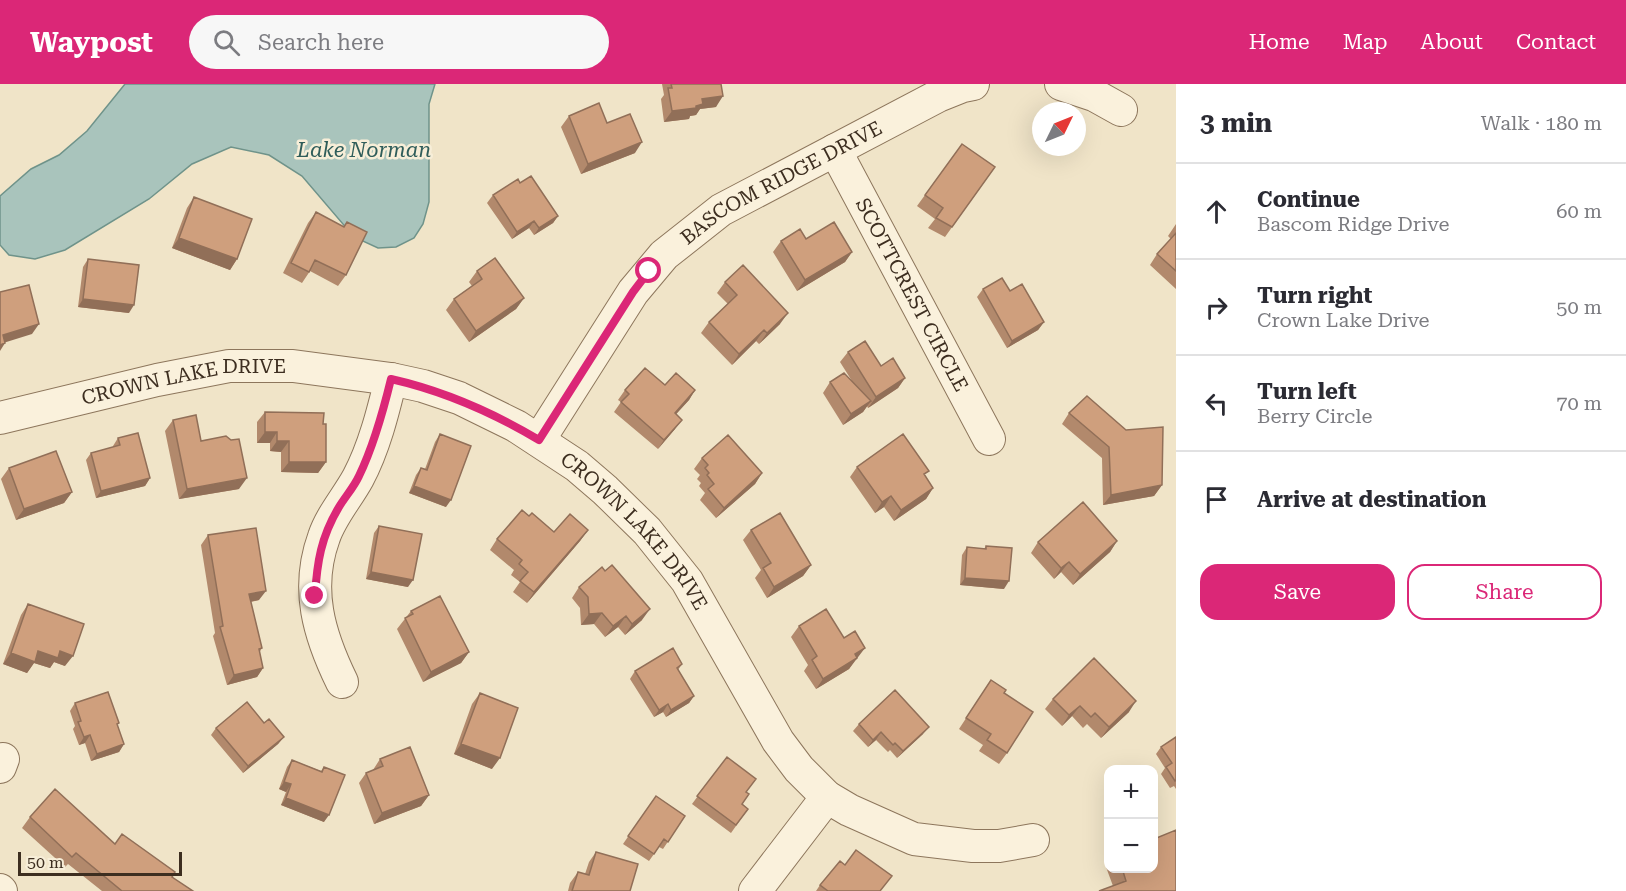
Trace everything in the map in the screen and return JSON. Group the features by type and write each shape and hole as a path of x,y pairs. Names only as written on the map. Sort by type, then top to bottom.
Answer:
{"street":[{"name":"BASCOM RIDGE DRIVE","path":"539,440 633,292 664,255 721,210 938,96 973,84"},
{"path":"1060,84 1094,95 1121,110"},
{"name":"SCOTTCREST CIRCLE","path":"835,150 990,439"},
{"name":"CROWN LAKE DRIVE","path":"0,418 157,380 229,366 293,366 391,379 423,386 459,398 516,426 577,466 605,490 662,548 687,581 778,741 800,769 828,797 849,810 914,838 973,846 999,846 1033,840"},
{"path":"342,682 327,652 319,626 315,596 317,565 324,537 339,507 358,478 371,446 391,379"},
{"path":"755,891 828,797"}],"water":[{"name":"Lake Norman","path":"125,84 435,84 429,104 429,202 423,224 414,238 396,247 378,248 354,237 302,176 269,155 231,147 192,164 149,199 65,250 35,259 9,255 0,245 0,196 31,169 59,155 87,131"}],"building":[{"path":"671,84 721,84 723,96 702,99 703,104 696,108 672,111 668,88 672,88"},
{"path":"599,103 607,123 630,114 642,142 588,164 569,116"},
{"path":"962,144 995,167 952,227 936,218 943,208 925,195"},
{"path":"531,176 558,216 539,228 534,221 517,232 493,195 518,179 520,183"},
{"path":"194,197 252,219 237,259 179,238"},
{"path":"316,212 344,227 347,222 367,232 346,275 315,260 309,272 291,263"},
{"path":"834,222 852,252 805,280 781,241 800,229 806,239"},
{"path":"1176,233 1176,271 1157,254"},
{"path":"495,258 524,298 476,331 454,299 482,279 477,271"},
{"path":"88,259 139,265 134,305 83,299"},
{"path":"743,265 788,313 767,333 764,330 739,354 709,322 737,295 725,282"},
{"path":"1002,278 1010,291 1022,284 1044,322 1012,341 983,289"},
{"path":"29,285 39,324 3,335 5,343 0,345 0,292"},
{"path":"865,341 881,366 893,358 905,378 876,397 848,352"},
{"path":"645,368 665,385 676,373 695,390 675,413 682,420 664,440 621,402 629,394 625,390"},
{"path":"844,373 871,401 851,414 830,382"},
{"path":"1087,396 1126,430 1163,427 1162,485 1111,495 1109,447 1069,413"},
{"path":"265,412 324,413 326,462 289,462 289,441 277,441 277,432 265,432"},
{"path":"196,415 201,441 226,436 231,440 239,439 247,478 187,489 173,420"},
{"path":"138,433 150,478 101,491 91,453 120,445 118,438"},
{"path":"440,434 471,446 451,500 414,486 421,468 427,470"},
{"path":"903,434 929,471 924,474 933,488 901,510 891,496 882,502 857,467"},
{"path":"728,435 762,473 724,508 708,489 714,484 707,475 709,473 705,468 708,465 702,458"},
{"path":"56,451 72,492 24,509 9,468"},
{"path":"1083,502 1117,541 1080,574 1069,562 1061,568 1038,542"},
{"path":"522,510 529,516 532,513 554,532 570,514 588,530 534,592 520,581 528,572 519,564 522,560 497,539"},
{"path":"780,513 811,565 774,587 763,568 771,563 751,530"},
{"path":"379,526 422,534 413,580 371,572"},
{"path":"256,528 266,591 249,594 262,648 259,649 263,668 234,675 220,627 223,626 208,535"},
{"path":"986,546 1012,548 1009,581 965,578 967,547 986,549"},
{"path":"612,565 650,609 632,624 626,616 613,626 602,613 589,614 588,597 579,587 602,567 605,571"},
{"path":"440,596 469,652 431,672 405,618 413,614 411,611"},
{"path":"28,604 84,624 73,656 60,651 58,658 38,651 35,662 11,653"},
{"path":"826,609 844,638 855,631 865,648 855,654 857,658 823,679 812,660 817,656 799,626"},
{"path":"673,648 682,664 677,668 694,696 671,710 668,704 659,710 635,671"},
{"path":"1094,658 1136,701 1109,727 1095,713 1091,717 1080,706 1069,715 1053,699"},
{"path":"991,680 1006,690 1004,693 1033,712 1007,753 987,740 991,734 966,718"},
{"path":"895,690 929,727 903,751 895,743 893,745 881,732 873,740 859,724"},
{"path":"108,692 124,744 97,754 90,735 84,737 78,722 81,721 75,703"},
{"path":"480,693 518,708 500,758 461,744"},
{"path":"247,702 264,723 269,719 284,737 248,766 216,728"},
{"path":"1176,737 1175,781 1166,767 1172,763 1161,747"},
{"path":"410,747 429,795 382,813 366,773 383,766 380,759"},
{"path":"727,757 756,779 746,792 749,794 742,804 748,809 736,825 697,796"},
{"path":"292,760 322,772 324,767 345,775 329,815 286,798 291,784 284,782"},
{"path":"55,789 115,844 122,834 175,872 172,877 193,891 122,891 76,853 72,857 30,817"},
{"path":"656,796 685,816 668,842 664,839 654,854 628,836"},
{"path":"1176,830 1176,891 1099,891 1126,881 1124,873 1158,873 1158,837"},
{"path":"856,850 892,876 880,891 828,891 820,885 840,861 845,865"},
{"path":"596,852 638,864 630,891 572,891 578,872 589,875"}],"route":[{"path":"315,596 317,565 324,537 339,507 358,478 385,404 391,379 423,386 459,398 539,440 633,292 649,271"}]}
